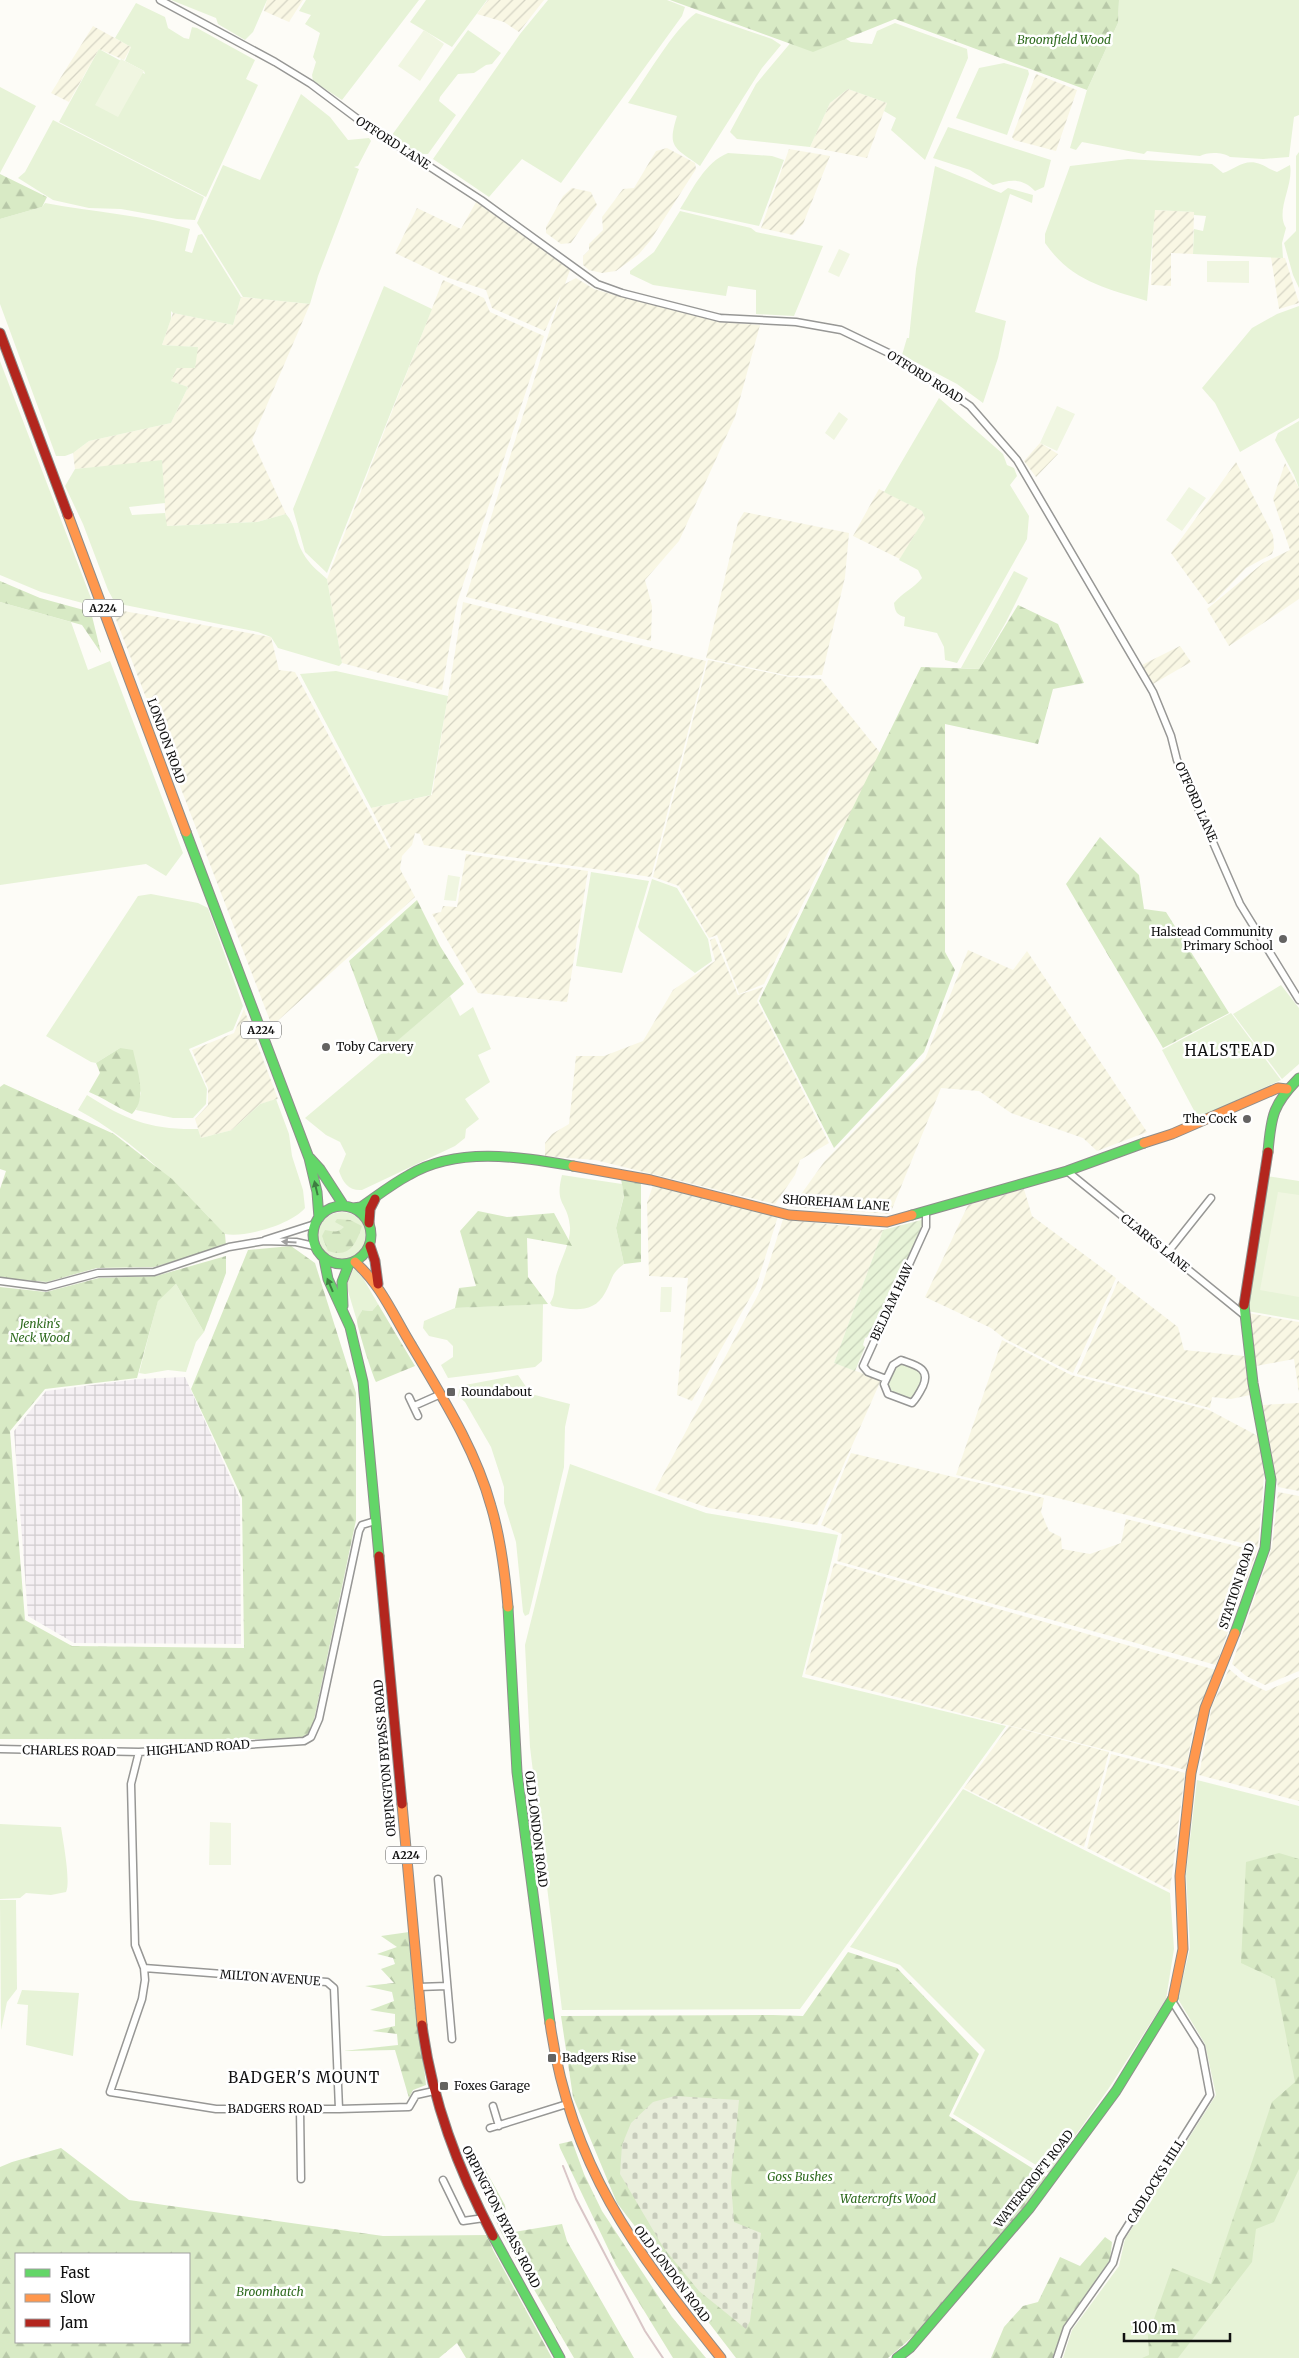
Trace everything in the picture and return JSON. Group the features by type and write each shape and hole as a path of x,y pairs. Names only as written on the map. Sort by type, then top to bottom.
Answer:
{"street":[{"name":"OTFORD LANE","path":"160,0 275,62 311,84 367,126 481,200 597,284 622,293"},
{"name":"OTFORD ROAD","path":"622,293 720,318 796,322 841,330 898,358 970,406 1016,460 1099,602"},
{"name":"LONDON ROAD","path":"0,333 309,1158 317,1192 317,1221"},
{"name":"OTFORD LANE","path":"1099,602 1153,692 1171,736 1177,760 1240,904 1299,1000"},
{"path":"1287,1089 1299,1078"},
{"name":"SHOREHAM LANE","path":"348,1207 362,1207 410,1174 449,1160 476,1154 566,1165 652,1180 789,1215 887,1222 1067,1171 1172,1134 1278,1088 1287,1089"},
{"name":"STATION ROAD","path":"1172,2000 1184,1949 1180,1876 1193,1764 1205,1708 1225,1661 1265,1548 1271,1480 1244,1315 1267,1164 1270,1126 1276,1106 1287,1089"},
{"name":"LONDON ROAD","path":"309,1158 320,1169 348,1207"},
{"name":"CLARKS LANE","path":"1067,1171 1244,1315"},
{"path":"317,1221 313,1236 314,1246 324,1259 335,1264 352,1263 366,1253 370,1246 372,1235 369,1223 370,1209 377,1197"},
{"path":"1168,1252 1211,1198"},
{"path":"0,1281 46,1287 98,1273 154,1272 229,1247 264,1241 317,1221 329,1209 348,1207 364,1216 369,1223"},
{"name":"BELDAM HAW","path":"886,1379 868,1372 863,1366 926,1227 926,1212"},
{"path":"264,1241 296,1242 314,1246"},
{"name":"OLD LONDON ROAD","path":"370,1246 375,1261 378,1284"},
{"name":"ORPINGTON BYPASS ROAD","path":"324,1259 328,1280 343,1309 355,1344 363,1382 418,1987 426,2052 434,2091 457,2160 484,2218 560,2358"},
{"name":"OLD LONDON ROAD","path":"352,1263 378,1284 441,1394 464,1435 491,1506 504,1560 516,1774 521,1823 554,2042 567,2104 592,2170 622,2228 648,2267 721,2358"},
{"name":"ORPINGTON BYPASS ROAD","path":"343,1309 342,1282 352,1263"},
{"path":"901,1360 922,1368 926,1374 916,1399 912,1403 888,1394 884,1384 886,1379 893,1364 901,1360"},
{"path":"414,1406 441,1394"},
{"path":"409,1397 418,1416"},
{"name":"HIGHLAND ROAD","path":"110,2092 142,1999 145,1980 144,1968 135,1945 131,1784 139,1752 304,1741 312,1737 319,1719 359,1531 362,1525 375,1521"},
{"name":"CHARLES ROAD","path":"0,1749 139,1752"},
{"path":"438,1879 452,2039"},
{"name":"MILTON AVENUE","path":"144,1968 327,1982 334,1988 339,2109"},
{"path":"418,1987 447,1986"},
{"name":"WATERCROFT ROAD","path":"897,2358 910,2348 1029,2209 1116,2091 1172,2000"},
{"name":"CADLOCKS HILL","path":"1057,2358 1068,2328 1113,2263 1120,2238 1210,2095 1201,2047 1172,2000"},
{"name":"BADGERS ROAD","path":"110,2092 216,2109 300,2110 409,2106 416,2095 434,2091"},
{"path":"490,2128 567,2104"},
{"path":"493,2106 499,2126"},
{"path":"300,2110 301,2179"},
{"path":"442,2180 463,2221 484,2218"}],"shaded area":[{"path":"267,0 303,0 289,22 264,11"},
{"path":"488,0 544,0 519,32 504,22 477,14"},
{"path":"93,26 131,47 124,60 99,49 69,102 51,93"},
{"path":"1036,74 1077,90 1056,151 1014,140 1012,137"},
{"path":"848,89 887,103 867,158 810,147 830,103"},
{"path":"667,148 695,163 696,169 650,241 639,254 616,271 602,273 589,270 583,265 583,256 589,250 589,244 603,230 602,217 623,189 634,188 656,151"},
{"path":"789,149 830,156 803,224 793,235 761,228"},
{"path":"572,188 591,192 597,205 571,243 561,244 546,233 546,227 563,196"},
{"path":"476,202 570,270 565,284 576,278 594,289 621,297 719,322 760,325 735,417 679,541 645,580 652,606 651,641 466,597 561,294 545,331 492,308 486,290 446,277 395,253 417,208 461,229"},
{"path":"1154,210 1194,212 1193,254 1171,253 1171,286 1151,285"},
{"path":"1271,257 1285,258 1299,303 1279,309"},
{"path":"443,280 484,298 490,312 544,336 457,603 442,690 342,663 327,579"},
{"path":"241,297 310,304 252,440 286,514 257,522 166,526 162,461 75,469 73,453 89,441 171,423 188,387 171,381 177,368 198,347 162,345 173,313 233,325"},
{"path":"1040,443 1058,454 1036,477 1024,461"},
{"path":"1236,462 1273,535 1274,548 1272,554 1246,568 1214,602 1208,604 1171,553"},
{"path":"1285,463 1299,488 1299,599 1229,646 1207,609 1263,563 1290,550 1273,499"},
{"path":"879,489 922,511 925,518 900,559 853,536"},
{"path":"744,512 849,533 845,577 822,675 790,676 706,658 738,522"},
{"path":"463,602 706,661 651,877 424,845 420,834 415,833 412,845 402,856 400,869 415,897 272,1026 112,609 271,637 279,670 295,672 389,849 391,848 371,808 432,795"},
{"path":"1180,646 1191,662 1153,684 1142,665"},
{"path":"708,660 789,677 821,679 882,755 853,817 838,831 764,984 739,994 717,935 709,938 679,886 653,877"},
{"path":"466,854 588,871 567,1002 478,993 432,914 441,912 443,906 457,907"},
{"path":"715,938 738,995 763,987 757,1001 829,1143 800,1160 795,1175 775,1204 595,1160 545,1156 545,1143 552,1134 569,1124 576,1056 604,1056 643,1041 673,990 715,961 710,940"},
{"path":"968,950 1013,970 1027,951 1147,1132 1097,1151 1083,1138 1011,1113 979,1091 941,1088 890,1214 792,1207 824,1162 925,1059"},
{"path":"244,1009 278,1099 260,1104 232,1130 201,1138 195,1119 208,1105 208,1088 192,1050 234,1033"},
{"path":"653,1185 778,1216 756,1287 692,1401 677,1395 688,1278 649,1276 647,1203"},
{"path":"1024,1189 1032,1216 1116,1278 1073,1373 1005,1339 991,1328 925,1297 968,1205"},
{"path":"783,1219 883,1230 834,1363 881,1380 817,1525 709,1508 655,1490 761,1289"},
{"path":"1118,1281 1178,1327 1184,1350 1244,1356 1250,1395 1231,1399 1212,1397 1210,1408 1077,1374"},
{"path":"1248,1313 1299,1322 1299,1393 1294,1359 1256,1366"},
{"path":"1002,1340 1071,1375 1209,1410 1258,1436 1264,1475 1258,1547 956,1475"},
{"path":"185,1377 240,1499 241,1644 74,1643 28,1616 14,1431 46,1391 138,1379"},
{"path":"1299,1403 1299,1491 1278,1487 1263,1405"},
{"path":"851,1453 1044,1498 1041,1512 1049,1531 1061,1537 1062,1549 1090,1554 1121,1543 1126,1519 1257,1551 1216,1665 837,1561 842,1534 821,1525"},
{"path":"1278,1492 1299,1496 1299,1671 1265,1685 1246,1676 1232,1664 1272,1547"},
{"path":"834,1563 1216,1670 1193,1728 1186,1770 805,1674"},
{"path":"1229,1669 1241,1679 1266,1691 1299,1677 1299,1801 1199,1775 1212,1706"},
{"path":"1009,1726 1109,1752 1084,1847 964,1788"},
{"path":"1111,1754 1185,1773 1170,1890 1087,1848"}],"green space":[{"path":"171,0 267,0 253,32 245,40 218,24 216,18"},
{"path":"306,0 419,0 342,100 313,81 312,75 316,62 313,57 320,33 305,24 311,15 299,11"},
{"path":"426,0 487,0 452,47 410,22"},
{"path":"548,0 667,0 685,7 682,16 561,183 522,159 489,197 433,159 520,34"},
{"name":"Broomfield Wood","path":"670,0 1119,0 1118,23 1087,90 895,19 813,52"},
{"path":"1119,0 1299,0 1299,115 1294,117 1289,157 1263,159 1230,157 1215,153 1200,156 1147,151 1144,154 1082,142 1076,150 1070,148 1087,90 1118,23"},
{"path":"136,3 165,17 168,28 184,38 189,39 192,27 197,28 255,60 246,79 258,85 206,197 59,122 99,49 145,74 144,71 125,61 131,47 115,38"},
{"path":"696,13 772,39 781,45 762,68 700,166 675,146 673,135 677,116 628,103 678,31"},
{"path":"895,23 967,49 968,58 925,160 891,130 896,118 884,111 887,103 848,89 830,103 810,147 737,139 730,132 756,84 798,34 837,33 851,42 872,44 877,31"},
{"path":"424,30 444,44 420,81 398,66"},
{"path":"468,30 501,53 492,64 486,65 474,73 458,74 440,97 439,101 456,115 428,154 422,154 393,139 392,135"},
{"path":"121,59 144,71 118,117 95,105"},
{"path":"1004,63 1028,70 1029,74 1007,135 956,118 979,68"},
{"path":"0,87 36,106 0,173"},
{"path":"301,94 330,117 348,140 369,138 371,141 358,166 354,167 359,169 318,276 310,304 243,297 197,223 223,165 260,180"},
{"path":"53,120 204,197 195,220 177,219 121,209 89,208 53,200 18,178 25,172"},
{"path":"948,127 1051,160 1044,187 1035,191 1025,183 1015,181 993,185 970,170 933,158"},
{"path":"1299,152 1299,288 1293,275 1284,243 1296,231 1296,156"},
{"path":"728,153 772,156 784,160 759,226 680,209 706,169"},
{"path":"1128,159 1212,164 1223,173 1250,162 1255,162 1277,172 1290,165 1290,181 1283,206 1283,221 1286,228 1282,243 1283,258 1193,254 1194,229 1203,231 1206,216 1194,215 1194,212 1155,210 1147,301 1103,287 1078,275 1055,256 1045,243 1045,234 1070,166"},
{"path":"935,166 1001,193 1008,188 1033,195 1032,203 1010,194 975,312 1006,321 998,358 983,403 957,384 902,355 907,338 909,338 916,269"},
{"path":"0,174 47,197 42,207 0,219"},
{"path":"45,203 136,217 190,229 185,251 192,253 198,235 202,234 241,297 233,325 173,313 171,311 171,319 162,345 198,347 195,368 177,368 171,381 188,387 171,423 89,441 73,453 65,456 56,456 0,304 0,219 42,207"},
{"path":"680,211 751,228 756,232 823,246 794,316 756,314 756,290 728,286 726,296 653,285 630,274 630,271 654,252"},
{"path":"839,249 850,254 839,277 828,272"},
{"path":"1207,261 1249,261 1249,283 1207,282"},
{"path":"384,286 432,309 327,573 305,552 293,509"},
{"path":"1299,306 1299,418 1240,452 1215,403 1202,388 1252,328 1277,314"},
{"path":"0,361 94,606 41,592 0,575"},
{"path":"939,398 1003,454 1007,465 1014,468 1017,476 1010,485 1029,516 1027,539 957,663 945,660 944,647 937,633 904,626 905,617 896,611 894,603 922,578 918,570 899,560 925,518 922,511 884,492"},
{"path":"1057,406 1075,414 1057,451 1040,443"},
{"path":"839,412 848,419 834,440 825,433"},
{"path":"1299,421 1299,488 1275,440 1278,433"},
{"path":"162,460 165,503 129,507 132,515 165,513 167,526 257,522 286,514 292,523 305,557 327,579 342,663 339,666 278,648 271,637 258,632 115,603 108,590 83,524 65,486 75,469"},
{"path":"1189,487 1206,498 1182,531 1166,520"},
{"path":"1014,571 1028,578 1006,622 979,669 961,668"},
{"path":"0,581 40,598 91,612 101,653 82,625 0,602"},
{"path":"0,602 71,622 88,670 110,661 183,853 166,876 146,864 0,885"},
{"path":"1018,605 1058,624 1084,683 1053,689 1038,744 945,724 945,952 955,970 924,1052 834,1148 759,1001 921,667 979,669"},
{"path":"336,671 448,696 431,795 371,808 300,674"},
{"path":"1100,837 1139,875 1144,909 1166,912 1229,1013 1163,1048 1066,884"},
{"path":"591,872 649,881 622,973 576,966"},
{"path":"448,875 460,877 456,901 444,900"},
{"path":"652,879 677,888 708,939 712,961 695,973 640,931 638,927"},
{"path":"151,894 198,903 208,908 243,1006 233,1030 189,1049 207,1089 206,1104 193,1118 173,1118 136,1110 141,1093 120,1048 96,1063 46,1036 138,896"},
{"path":"417,900 440,946 464,984 383,1053 349,961"},
{"path":"1281,985 1299,1008 1299,1064 1282,1079 1233,1014"},
{"path":"450,996 460,1016 473,1007 491,1049 478,1055 490,1082 465,1099 479,1119 466,1129 465,1138 455,1146 362,1190 350,1188 342,1179 339,1171 346,1154 340,1142 326,1135 305,1118"},
{"path":"1231,1013 1281,1080 1198,1118 1162,1050"},
{"path":"120,1048 133,1050 139,1075 139,1100 137,1108 132,1114 89,1092 100,1073 96,1063"},
{"path":"4,1084 114,1134 172,1179 225,1234 226,1246 154,1267 97,1268 47,1282 0,1278 0,1189 6,1171 0,1169 0,1087"},
{"path":"87,1095 114,1111 140,1122 166,1128 198,1129 201,1138 232,1130 260,1104 276,1099 289,1134 292,1156 303,1190 305,1208 299,1214 280,1224 256,1232 234,1235 225,1234 175,1183 138,1150 78,1110"},
{"path":"562,1175 622,1184 624,1195 616,1228 624,1264 614,1274 600,1300 582,1309 552,1306 550,1303 554,1293 556,1276 570,1233 567,1212 560,1198"},
{"path":"1266,1176 1299,1181 1299,1320 1247,1311"},
{"path":"621,1179 641,1182 641,1262 624,1264 616,1228 624,1196"},
{"path":"1278,1192 1299,1195 1299,1297 1260,1290"},
{"path":"478,1211 507,1217 554,1213 572,1246 527,1238 528,1277 548,1304 455,1308 459,1288 476,1286 460,1231"},
{"path":"337,1212 347,1212 359,1219 366,1231 366,1241 359,1253 347,1260 337,1260 329,1256 322,1249 318,1241 318,1231 322,1223 329,1216"},
{"path":"337,1219 350,1220 362,1226 351,1248 341,1253 328,1251 322,1236 325,1230 337,1231 344,1227 335,1222"},
{"path":"925,1219 875,1334 865,1338 863,1345 865,1347 855,1371 834,1363 883,1230"},
{"name":"Jenkin's Neck Wood","path":"291,1246 315,1263 356,1393 356,1520 310,1739 0,1739 0,1287 46,1292 99,1278 156,1276 226,1256 226,1273 204,1332 176,1284 158,1301 137,1378 45,1389 10,1431 25,1620 72,1646 244,1648 242,1498 191,1389 248,1250"},
{"path":"355,1269 360,1271 358,1273 378,1304 372,1311 362,1310 357,1321 347,1284"},
{"path":"176,1284 204,1332 196,1342 186,1372 168,1370 145,1374 139,1373 158,1300"},
{"path":"661,1287 672,1287 671,1312 660,1312"},
{"path":"378,1304 415,1366 376,1382 365,1352 357,1321 362,1310 372,1311"},
{"path":"543,1304 542,1361 535,1367 448,1378 441,1365 453,1357 453,1346 447,1340 429,1336 423,1328 424,1321 455,1308"},
{"path":"903,1364 917,1370 922,1375 915,1394 909,1398 890,1392 887,1384 896,1366"},
{"path":"518,1375 531,1394 570,1404 565,1427 564,1467 529,1614 525,1616 523,1612 516,1542 504,1503 504,1487 491,1447 465,1402 458,1396 460,1386"},
{"path":"570,1464 706,1513 838,1535 802,1677 1006,1726 800,2009 562,2010 530,1747 525,1645"},
{"path":"1197,1780 1299,1806 1299,2358 1063,2358 1072,2330 1119,2266 1125,2239 1216,2095 1205,2044 1178,1999 1190,1948 1186,1874"},
{"path":"963,1789 1170,1893 1174,1949 1166,1999 1109,2088 1049,2173 953,2114 985,2050 900,1965 850,1947"},
{"path":"210,1822 231,1823 231,1865 209,1865"},
{"path":"0,1824 61,1827 68,1880 66,1892 51,1895 26,1893 20,1898 0,1899"},
{"path":"1279,1853 1299,1859 1299,2169 1274,2222 1256,2229 1252,2262 1178,2358 1142,2358 1149,2355 1148,2336 1172,2268 1211,2284 1272,2102 1295,2082 1275,1979 1241,1963 1246,1862"},
{"path":"0,1900 16,1900 17,1989 7,2002 1,2030"},
{"path":"409,1932 426,2085 413,2090 409,2098 395,2050 343,2051 398,2045 397,2034 372,2031 395,2026 395,2014 370,2010 394,2001 392,1992 365,1986 394,1983 381,1969 395,1964 393,1958 377,1954 397,1947 381,1936"},
{"name":"Goss Bushes","path":"848,1952 897,1968 979,2054 949,2116 1048,2178 952,2296 910,2339 888,2358 736,2358 617,2203 573,2097 561,2016 803,2016"},
{"path":"22,1990 79,1993 73,2056 26,2045 28,2005 17,2004"},
{"path":"675,2096 739,2100 731,2182 734,2222 761,2233 750,2321 746,2329 699,2291 663,2247 620,2174 622,2145 631,2123 653,2102"},
{"path":"572,2141 584,2174 602,2211 672,2317 706,2358 673,2358 616,2265 560,2148 559,2144"},
{"name":"Broomhatch","path":"61,2148 129,2200 383,2236 488,2235 493,2250 552,2358 466,2358 457,2343 439,2358 0,2358 0,2167"},
{"path":"481,2162 505,2205 508,2233 562,2224 567,2241 634,2358 574,2358 504,2238 469,2165"},
{"path":"1105,2237 1112,2242 1110,2261 1067,2321 1053,2358 991,2358 1004,2327 1023,2306 1038,2302 1060,2257 1080,2266"}],"railway":[{"path":"563,2166 576,2199 645,2331 663,2358"}],"traffic: fast":[{"path":"186,832 309,1158 317,1192 319,1218"},
{"path":"1268,1152 1270,1129 1275,1111 1284,1095 1299,1078"},
{"path":"912,1215 1067,1171 1144,1143"},
{"path":"353,1208 361,1207 409,1175 428,1166 448,1160 468,1157 511,1157 573,1166"},
{"path":"310,1158 320,1169 344,1206"},
{"path":"336,1206 348,1206 363,1214 371,1229 371,1235 371,1241 363,1256 348,1264 336,1264 321,1256 313,1241 313,1229 321,1214 336,1206"},
{"path":"324,1259 328,1279 350,1327 363,1382 379,1556"},
{"path":"343,1306 342,1282 349,1264"},
{"path":"1235,1633 1265,1548 1271,1480 1253,1383 1244,1305"},
{"path":"508,1607 517,1772 550,2023"},
{"path":"897,2358 910,2348 1029,2209 1116,2091 1173,1998"},
{"path":"493,2236 560,2358"}],"traffic: slow":[{"path":"68,515 186,832"},
{"path":"1144,1143 1172,1134 1278,1088 1287,1089"},
{"path":"573,1166 651,1180 789,1215 887,1222 912,1215"},
{"path":"355,1262 373,1281 387,1302 467,1443 491,1506 504,1569 508,1607"},
{"path":"1173,1998 1183,1949 1180,1876 1191,1773 1205,1708 1235,1633"},
{"path":"402,1804 422,2025"},
{"path":"550,2023 560,2074 573,2120 590,2163 610,2203 660,2280 721,2358"}],"traffic: jam":[{"path":"0,333 68,515"},
{"path":"1244,1305 1268,1152"},
{"path":"369,1223 370,1209 375,1199"},
{"path":"370,1246 375,1261 378,1284"},
{"path":"379,1556 402,1804"},
{"path":"422,2025 432,2081 448,2134 480,2211 493,2236"}],"place":[{"name":"Halstead Community Primary School","path":"1283,939"},
{"name":"Toby Carvery","path":"326,1047"},
{"name":"The Cock","path":"1247,1119"},
{"name":"Roundabout","path":"451,1392"},
{"name":"Badgers Rise","path":"552,2058"},
{"name":"Foxes Garage","path":"444,2086"}],"district":[{"name":"HALSTEAD","path":"1230,1051"},
{"name":"BADGER'S MOUNT","path":"304,2078"}],"park label":[{"name":"Watercrofts Wood","path":"888,2199"}]}
